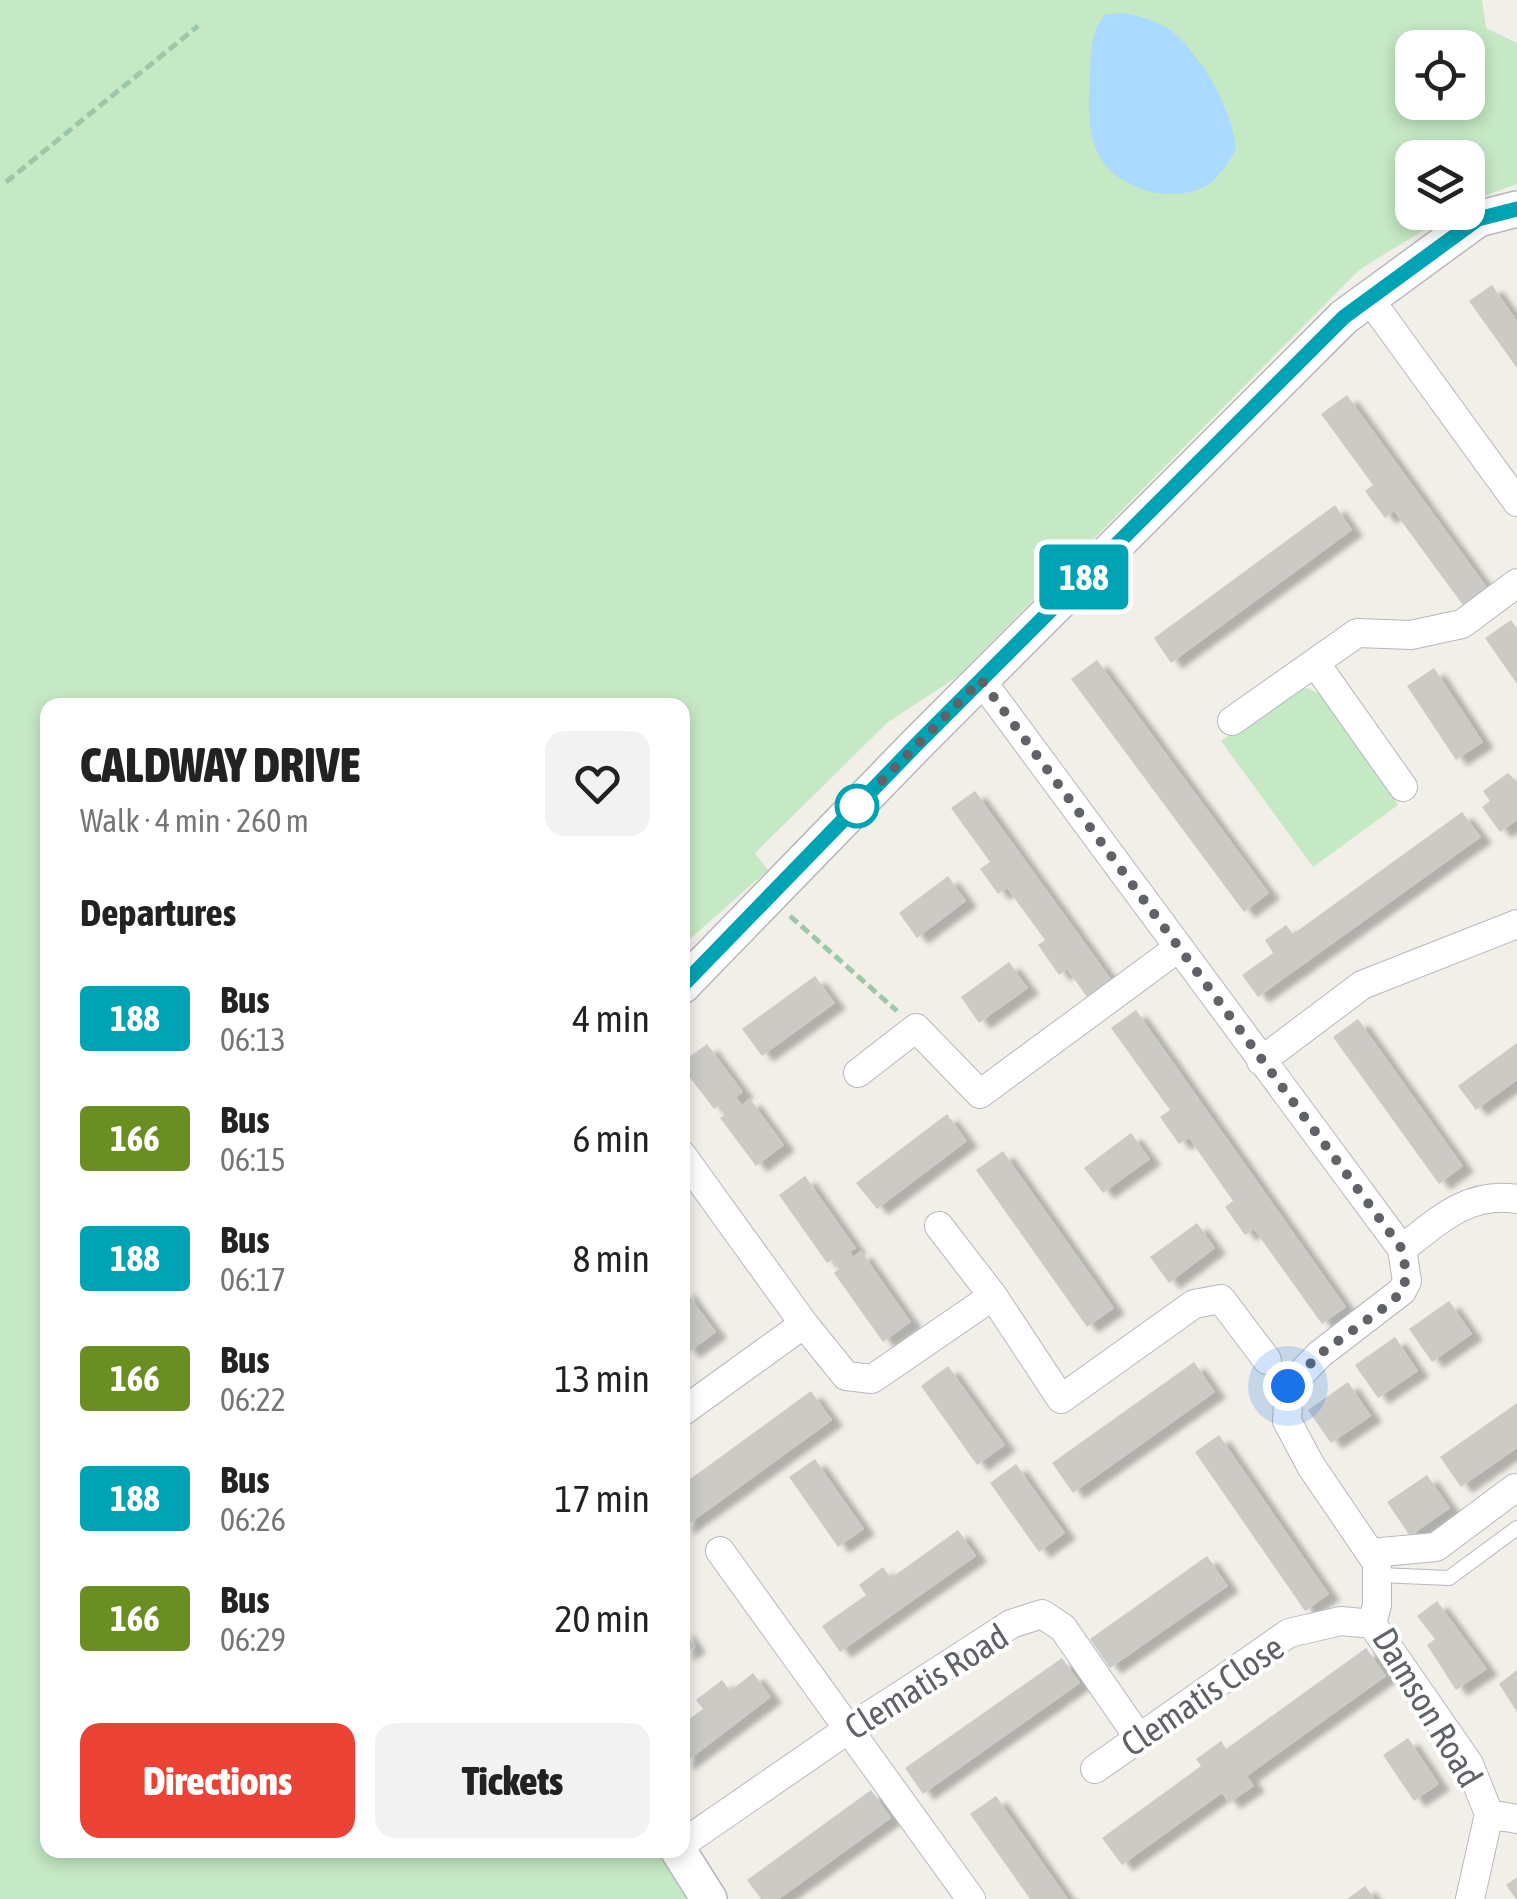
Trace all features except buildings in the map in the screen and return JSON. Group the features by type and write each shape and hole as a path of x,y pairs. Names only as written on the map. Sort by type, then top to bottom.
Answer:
{"street":[{"path":"690,978 1344,317 1478,219 1517,209"},
{"path":"1368,297 1517,502"},
{"path":"1232,721 1357,634 1411,635 1462,624 1517,583"},
{"path":"1316,664 1403,787"},
{"path":"981,680 1402,1249 1407,1281 1402,1291 1320,1354 1288,1386 1287,1421 1310,1466 1375,1564 1436,1546 1515,1488"},
{"path":"1261,1061 1362,985 1517,924"},
{"path":"858,1074 916,1028 980,1094 1178,948"},
{"path":"690,1166 846,1376 872,1380 993,1296"},
{"path":"1402,1249 1474,1200 1495,1196 1517,1200"},
{"path":"940,1226 993,1296 1061,1398 1194,1304 1222,1299 1267,1360"},
{"path":"690,1406 804,1324"},
{"path":"720,1551 971,1899"},
{"name":"Damson Road","path":"1375,1564 1377,1605 1372,1624 1503,1817"},
{"name":"Clematis Road","path":"690,1838 1011,1624 1042,1614 1063,1628 1139,1738"},
{"name":"Clematis Close","path":"1094,1769 1290,1634 1341,1621 1372,1624"},
{"path":"1470,1899 1503,1817"},
{"path":"683,1858 709,1899"}],"lane":[{"path":"1375,1564 1449,1578 1517,1528"}],"path":[{"path":"6,182 198,26"},
{"path":"769,897 916,1028"}],"green space":[{"path":"0,0 1482,0 1486,28 1517,43 1517,184 1485,196 1485,140 1395,140 1395,230 1424,230 1359,270 957,677 888,722 755,853 768,870 690,939 690,698 40,698 40,1858 666,1858 692,1899 0,1899","holes":["1224,104 1233,142 1228,160 1200,189 1138,183 1112,170 1102,158 1089,113"]},
{"path":"1307,688 1324,696 1398,805 1313,867 1221,741 1296,690"}],"water":[{"path":"1123,13 1150,20 1174,33 1206,71 1223,102 1236,149 1221,172 1200,189 1173,194 1145,190 1120,178 1096,150 1089,107 1092,44 1105,15"}],"bus line":[{"name":"188","path":"690,978 917,744 1344,317 1478,219 1517,209"}],"route":[{"path":"857,806 981,680 1402,1249 1407,1281 1402,1291 1320,1354 1288,1386"}]}
